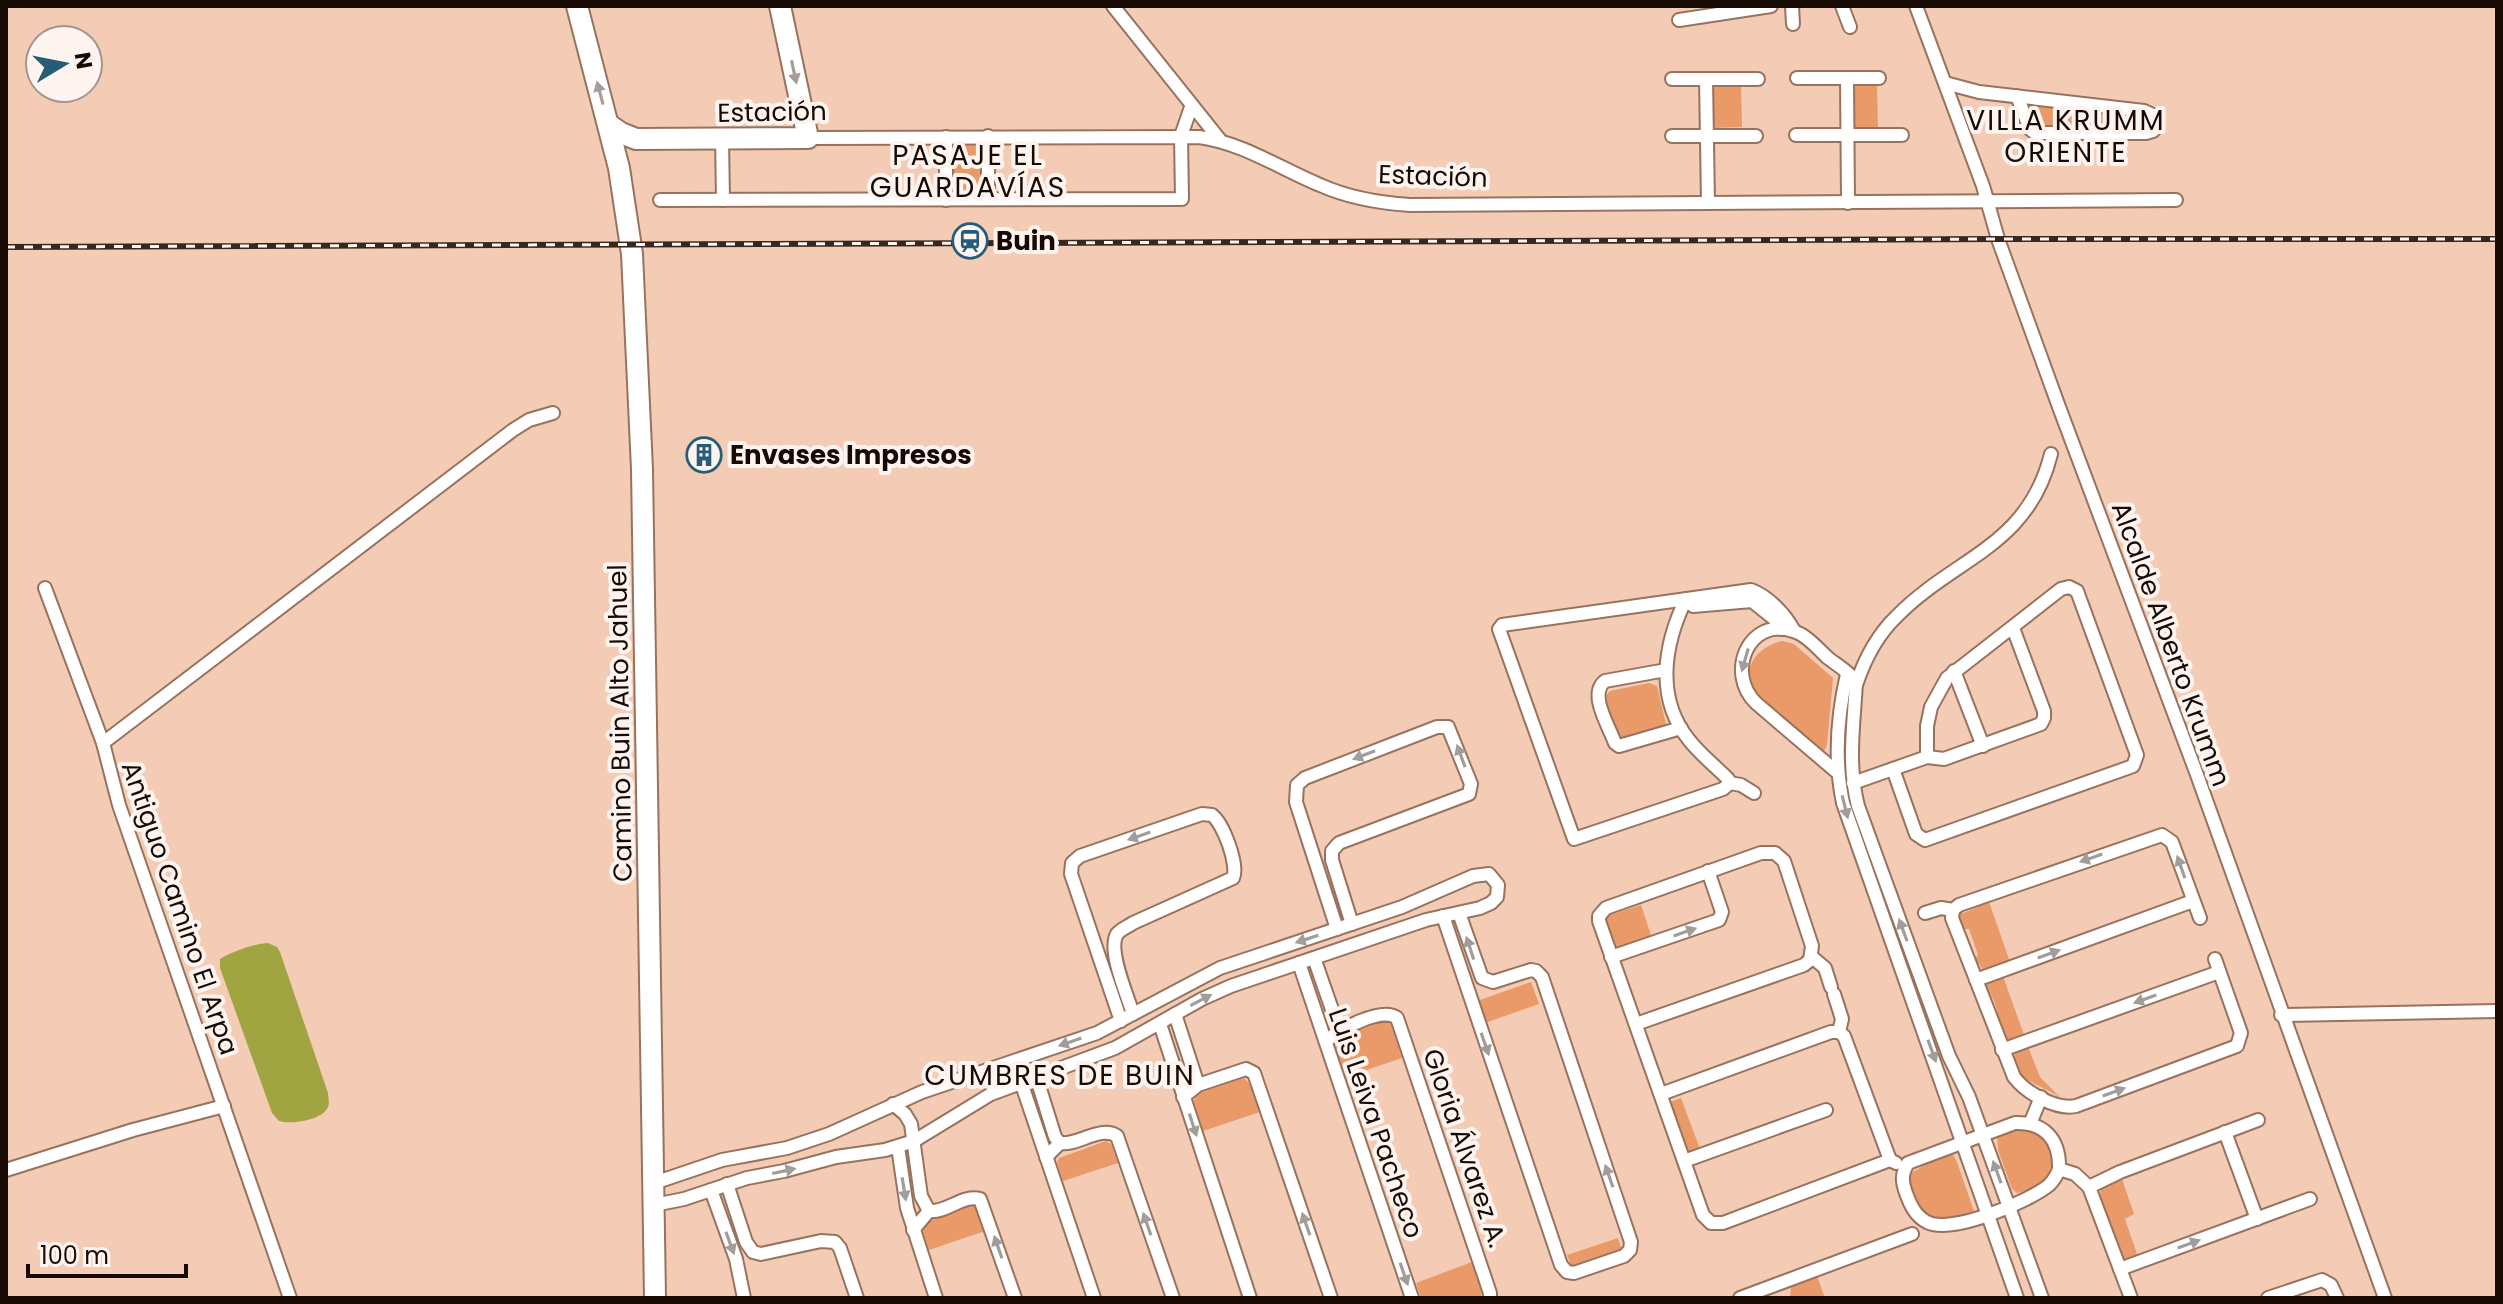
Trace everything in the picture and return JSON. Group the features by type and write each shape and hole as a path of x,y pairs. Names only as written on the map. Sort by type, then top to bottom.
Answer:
{"main road":[{"name":"Camino Buin Alto Jahuel","path":"577,6 619,168 631,241 642,443 655,1298"},
{"path":"780,6 808,138"},
{"name":"Estación","path":"608,124 628,137 651,140 808,138"},
{"path":"619,168 630,150 651,140"},
{"name":"Camino Buin Alto Jahuel","path":"654,1205 667,1221 667,1298"}],"street":[{"path":"1113,6 1220,140"},
{"path":"1679,20 1706,11 1771,6"},
{"path":"1792,6 1793,24"},
{"path":"1842,6 1850,27"},
{"name":"Alcalde Alberto Krumm","path":"1916,6 2059,407 2196,772 2385,1298"},
{"path":"1797,78 1879,78"},
{"path":"1847,78 1848,203"},
{"path":"1672,79 1758,79"},
{"path":"1706,79 1708,203"},
{"path":"1945,83 1979,92 2017,96 2149,112 2155,116 2157,126 2146,133 2035,133 2030,129 2017,96"},
{"path":"1953,104 1979,92"},
{"path":"660,200 1182,199 1181,136 1191,107"},
{"path":"1796,135 1902,135"},
{"path":"988,136 988,199"},
{"name":"Estación","path":"808,138 1181,136 1220,140 1335,191 1384,203 2176,200"},
{"path":"1672,136 1756,136"},
{"path":"946,137 946,200"},
{"path":"722,139 723,200"},
{"name":"Antiguo Camino El Arpa","path":"290,1298 119,805 103,743 513,430 529,420 553,413"},
{"path":"2017,1298 1960,1142 1940,1072 1862,838 1853,783 1851,736 1856,685 1874,644 1899,613 1988,549 2019,519 2041,484 2051,454"},
{"path":"1893,769 1916,834 1925,840 2136,764 2137,755 2077,591 2069,587 2061,589 1954,671 1941,686 1931,707 1927,726 1927,757"},
{"path":"45,588 103,743"},
{"path":"1730,783 1708,794 1576,839 1572,837 1499,631 1502,625 1684,604 1751,590 1760,594 1784,616 1787,630 1853,676 1856,685"},
{"path":"1684,604 1671,634 1666,670 1669,698 1681,728 1692,744 1730,783 1754,793"},
{"path":"1853,783 1927,757 1944,759 2037,726 2044,718 2013,628"},
{"path":"1787,630 1764,633 1747,649 1741,663 1743,684 1756,703 1838,773"},
{"path":"1666,670 1605,681 1599,685 1597,695 1615,743 1619,746 1681,728"},
{"path":"1954,671 1983,746"},
{"path":"1847,674 1839,717 1838,773 1843,803 1862,838 1949,1056 1969,1097 2042,1298"},
{"path":"1315,861 1333,853 1339,843 1469,794 1471,784 1452,732 1446,726 1437,727 1298,782 1296,802 1309,842 1315,861 1337,929"},
{"path":"1121,1021 1071,874 1072,863 1080,856 1209,814 1219,822 1235,866 1235,876 1122,929 1115,939 1114,953 1133,1014"},
{"path":"2002,1050 2217,966 2241,1036 2235,1048 2071,1107 2063,1107 2041,1097 2017,1081 2002,1050 1952,918 1953,910 1959,905 2158,835 2172,842 2200,918"},
{"path":"1309,842 1333,853 1352,924"},
{"path":"1636,1024 1804,965 1812,957 1812,946 1784,861 1779,855 1767,851 1603,909 1599,921 1703,1215 1711,1223 1719,1224 1890,1160"},
{"path":"1611,957 1719,920 1722,912 1708,871"},
{"path":"654,1183 732,1158 809,1141 893,1104 1104,1030 1192,981 1244,959 1402,907 1473,876 1485,873 1493,876 1499,889 1494,901 1409,926 1215,993 1115,1048 991,1094 914,1141 898,1147 836,1157 654,1205"},
{"path":"1976,980 2193,901"},
{"path":"1402,907 1409,926"},
{"path":"1925,913 1941,908 1953,910"},
{"path":"1459,913 1479,972 1491,981"},
{"path":"1443,916 1469,999 1563,1268 1578,1272 1624,1256 1630,1250 1631,1242 1541,975 1531,970 1491,981 1469,999"},
{"path":"1093,939 1115,939"},
{"path":"1812,957 1825,968 1842,1019 1839,1032"},
{"name":"Luis Leiva Pacheco","path":"1314,958 1335,1018 1344,1025 1352,1025"},
{"path":"1244,959 1250,979"},
{"name":"Luis Leiva Pacheco","path":"1299,963 1412,1298"},
{"path":"2281,1015 2497,1011"},
{"name":"Gloria Álvarez A.","path":"1352,1025 1387,1013 1398,1021 1490,1298"},
{"path":"1175,1014 1198,1085"},
{"path":"1160,1024 1250,1298"},
{"path":"1326,1041 1352,1025"},
{"path":"1104,1030 1111,1036 1115,1048"},
{"path":"1661,1094 1831,1032 1839,1032 1844,1036 1890,1160 1904,1168"},
{"path":"1183,1097 1198,1085 1243,1070 1250,1070 1255,1075 1331,1298"},
{"path":"1036,1076 1055,1137 1060,1143 1069,1144 1108,1132 1117,1136 1173,1298"},
{"path":"1021,1082 1094,1298"},
{"path":"2030,1124 2041,1097"},
{"path":"893,1104 908,1118 921,1196 929,1211"},
{"path":"6,1170 133,1130 224,1106"},
{"path":"1684,1161 1826,1110"},
{"path":"2089,1187 2120,1172 2258,1120"},
{"path":"2015,1123 2030,1124 2045,1130 2058,1151 2059,1169 2048,1186 1958,1225 1927,1223 1911,1206 1902,1179 1904,1168 1914,1159 2015,1123"},
{"path":"2225,1132 2257,1219"},
{"path":"1046,1157 1060,1143"},
{"path":"898,1147 907,1208 936,1298"},
{"path":"732,1158 733,1182 746,1242 753,1252 761,1254"},
{"path":"2059,1169 2075,1174 2089,1187 2131,1298"},
{"path":"711,1190 740,1272 744,1298"},
{"path":"913,1230 929,1211 940,1211 978,1197 983,1203 1015,1298"},
{"path":"2120,1269 2310,1199"},
{"path":"1740,1298 1912,1234"},
{"path":"740,1272 761,1254 821,1241 835,1242 840,1248 857,1298"},
{"path":"2268,1298 2322,1280 2331,1285 2337,1298"},
{"path":"1777,1285 1782,1298"}],"shaded area":[{"path":"1712,85 1741,85 1742,127 1713,128"},
{"path":"1877,85 1878,129 1855,130 1854,86"},
{"path":"2025,101 2147,119 2147,126 2035,127"},
{"path":"956,145 983,146 982,192 952,192"},
{"path":"1782,641 1794,644 1833,678 1824,751 1821,752 1757,697 1752,687 1749,678 1752,662 1764,649"},
{"path":"1649,683 1657,686 1666,724 1662,731 1622,743 1617,739 1604,698 1610,691"},
{"path":"1989,902 2010,962 1983,970 1975,959 1978,955 1969,929 1964,929 1959,915"},
{"path":"1641,905 1652,938 1613,951 1604,924 1607,916"},
{"path":"268,943 280,952 328,1093 329,1105 325,1111 306,1120 279,1121 272,1113 220,968 220,959 225,956 249,946"},
{"path":"2003,976 2024,1035 2008,1040 1994,1000 1985,988 1987,982"},
{"path":"1531,982 1539,1004 1485,1023 1477,1001"},
{"path":"1386,1021 1391,1025 1402,1058 1346,1077 1334,1042 1338,1037"},
{"path":"2029,1049 2040,1077 2060,1097 2022,1077 2013,1057 2017,1052"},
{"path":"1244,1078 1250,1084 1260,1112 1203,1131 1194,1101 1196,1094"},
{"path":"1681,1098 1700,1149 1687,1154 1668,1103"},
{"path":"2025,1128 2049,1144 2054,1153 2054,1164 2043,1182 2017,1193 2012,1189 1998,1150 1997,1134"},
{"path":"1106,1141 1111,1144 1118,1163 1063,1181 1057,1163 1059,1158"},
{"path":"1946,1153 1953,1155 1957,1162 1974,1211 1938,1218 1924,1212 1919,1205 1909,1174"},
{"path":"2122,1179 2134,1214 2125,1219 2138,1257 2126,1261 2122,1258 2100,1195 2101,1189"},
{"path":"974,1203 985,1231 929,1250 923,1232 926,1223 964,1204"},
{"path":"1618,1238 1622,1250 1572,1268 1567,1255"},
{"path":"1472,1262 1481,1297 1421,1298 1416,1283"},
{"path":"1817,1276 1825,1298 1790,1298 1791,1286"}],"railway":[{"path":"6,247 2497,239"}],"place":[{"name":"Buin","path":"970,241"},
{"name":"Envases Impresos","path":"704,455"}],"district":[{"name":"VILLA KRUMM ORIENTE","path":"2066,136"},
{"name":"PASAJE EL GUARDAVÍAS","path":"968,171"},
{"name":"CUMBRES DE BUIN","path":"1060,1075"}]}
